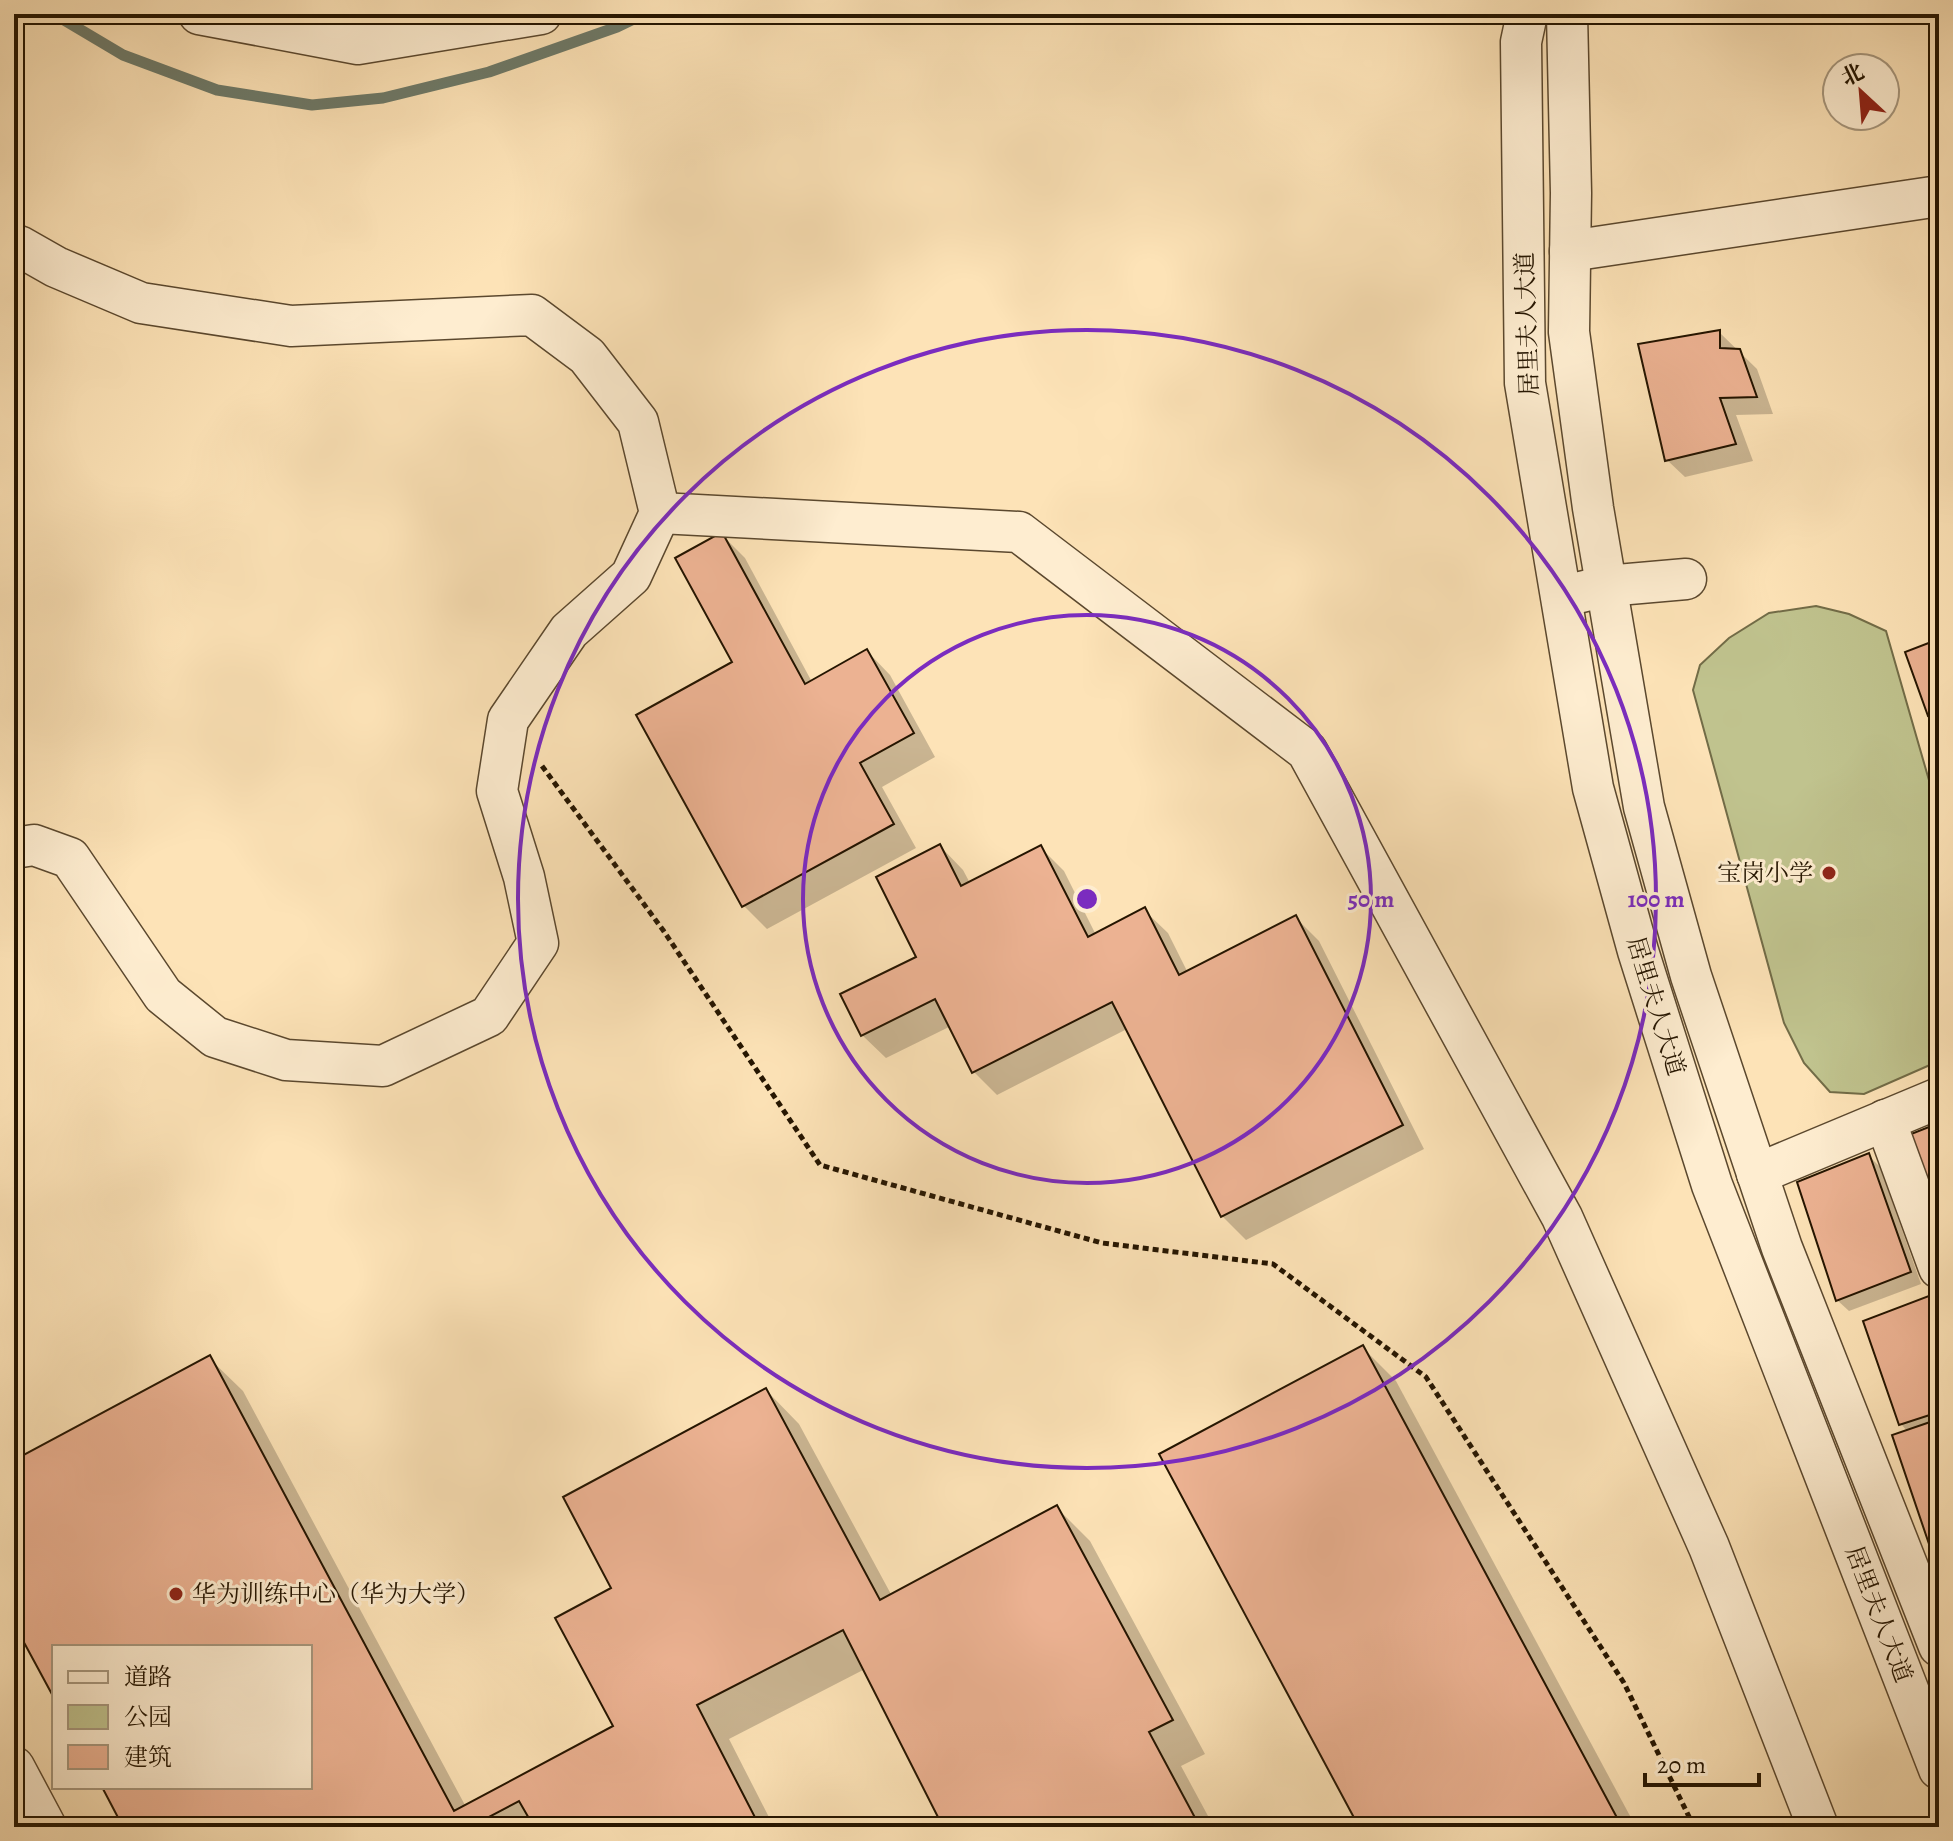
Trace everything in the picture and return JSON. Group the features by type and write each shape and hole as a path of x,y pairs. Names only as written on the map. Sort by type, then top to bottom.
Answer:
{"street":[{"path":"199,14 358,44 541,14"},
{"name":"居里夫人大道","path":"1527,14 1521,42 1525,383 1593,788 1638,951 1712,1185 1939,1769"},
{"name":"居里夫人大道","path":"1567,14 1569,332 1606,586 1644,807 1691,976 1787,1262 1939,1646"},
{"path":"1570,251 1939,196"},
{"path":"14,248 19,246 56,267 141,303 291,326 532,315 587,356 638,422 660,513 631,576 569,631 508,720 497,791 524,877 538,943 489,1016 383,1066 286,1060 215,1037 163,995 70,858 34,845 14,848"},
{"path":"660,513 1019,532 1307,751 1562,1217 1709,1547 1818,1827"},
{"path":"1562,597 1606,586 1686,579"},
{"path":"1757,1174 1939,1098"},
{"path":"1885,1120 1939,1268"},
{"path":"14,1767 46,1827"}],"path":[{"path":"508,720 663,930 820,1165 1102,1243 1273,1264 1426,1377 1624,1683 1694,1827"}],"green space":[{"path":"1816,606 1849,614 1886,631 1939,815 1939,1061 1864,1094 1830,1092 1804,1063 1784,1023 1693,690 1700,665 1729,638 1769,613"}],"building":[{"path":"1720,330 1720,348 1740,349 1757,397 1720,398 1736,444 1665,461 1638,344"},
{"path":"722,532 805,684 867,649 914,733 860,763 894,824 742,907 636,715 732,662 675,558"},
{"path":"1939,639 1939,712 1928,716 1905,652"},
{"path":"940,844 961,886 1041,845 1088,937 1145,907 1179,975 1296,915 1403,1125 1221,1217 1112,1002 972,1073 935,999 861,1036 840,994 916,957 876,877"},
{"path":"1939,1123 1939,1185 1925,1190 1906,1136"},
{"path":"1869,1153 1911,1272 1836,1301 1797,1182"},
{"path":"1934,1294 1939,1313 1939,1412 1899,1425 1863,1321"},
{"path":"1363,1345 1622,1827 1359,1827 1159,1454"},
{"name":"华为训练中心（华为大学）","path":"210,1355 454,1811 613,1726 555,1618 611,1588 563,1497 766,1388 880,1600 1057,1505 1173,1720 1149,1732 1200,1827 943,1827 843,1630 697,1705 760,1827 534,1827 519,1801 470,1827 123,1827 103,1789 312,1789 312,1645 52,1645 52,1694 14,1624 14,1460"},
{"path":"1939,1419 1939,1540 1929,1544 1892,1435"},
{"path":"1939,1550 1939,1578 1930,1554"}],"waterway":[{"path":"54,14 123,55 217,90 312,105 383,98 489,72 617,27 644,14"}],"place":[{"name":"宝岗小学","path":"1829,873"},
{"name":"华为训练中心（华为大学）","path":"176,1594"}]}
